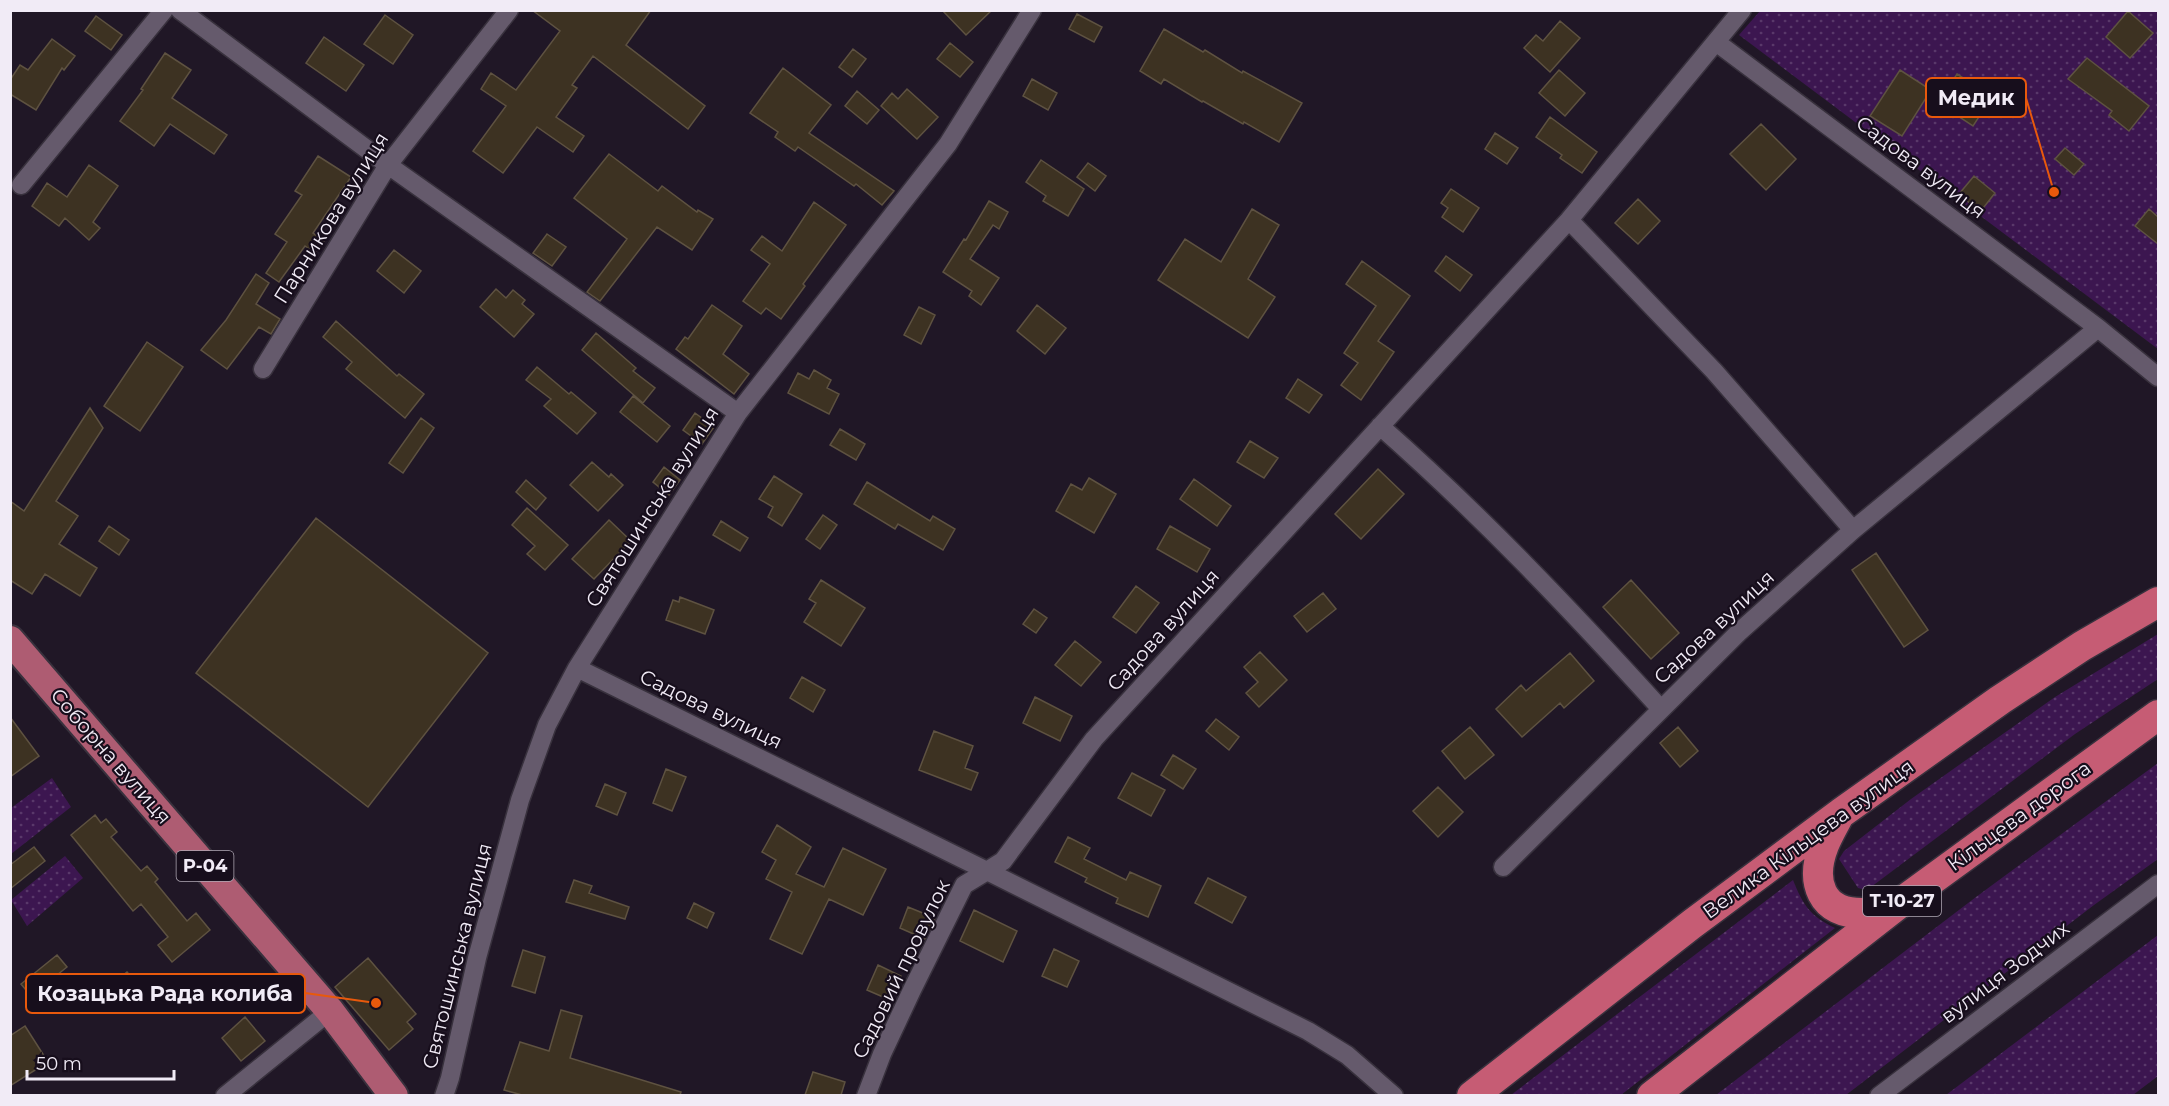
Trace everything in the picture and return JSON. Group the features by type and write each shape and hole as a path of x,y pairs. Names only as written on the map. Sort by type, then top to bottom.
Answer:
{"highway":[{"name":"Велика Кільцева вулиця","path":"1472,1095 1692,924 1841,813 2055,664 2158,602"},
{"name":"Кільцева дорога","path":"1652,1095 1896,906 2158,715"},
{"path":"1841,813 1824,844 1818,865 1817,880 1822,894 1832,905 1849,912 1866,913 1896,906"}],"main road":[{"name":"Соборна вулиця","path":"10,640 330,1011 394,1095"}],"street":[{"path":"21,185 164,10"},
{"path":"180,10 388,165 738,413"},
{"name":"Парникова вулиця","path":"263,369 388,165 509,10"},
{"name":"Святошинська вулиця","path":"444,1095 450,1078 477,957 520,800 548,725 577,668 738,413 948,144 1032,10"},
{"name":"Садова вулиця","path":"987,871 1002,861 1094,739 1569,220 1742,10"},
{"name":"Садова вулиця","path":"1716,42 2098,328 2158,377"},
{"path":"1569,220 1714,371 1853,530"},
{"name":"Садова вулиця","path":"1503,867 1660,708 1738,633 1853,530 2098,328"},
{"name":"Садова вулиця","path":"1380,426 1436,476 1562,601 1660,708"},
{"name":"Садова вулиця","path":"577,668 1308,1031 1347,1055 1395,1095"},
{"name":"Садовий провулок","path":"866,1095 882,1054 964,885 987,871"},
{"name":"вулиця Зодчих","path":"1878,1095 2158,884"},
{"path":"225,1095 330,1011"}],"shaded area":[{"path":"1760,11 2158,11 2158,349 1739,35"},
{"path":"2158,634 2158,679 2075,734 1867,890 1858,888 1839,859 1844,851 1911,799 2055,697"},
{"path":"2158,763 2158,859 2094,905 1846,1095 1716,1095 1976,897"},
{"path":"52,778 71,807 11,854 11,808"},
{"path":"65,856 83,878 27,926 11,900"},
{"path":"1793,880 1808,909 1819,919 1835,928 1621,1095 1511,1095"},
{"path":"2158,935 2158,1076 2133,1095 1946,1095"}],"building":[{"path":"532,10 651,10 626,45 705,106 688,129 593,56 572,85 577,88 556,117 584,136 573,152 537,127 503,173 473,151 506,106 481,89 491,73 516,90 560,31"},
{"path":"942,10 992,10 966,35"},
{"path":"2128,11 2153,33 2130,58 2106,37"},
{"path":"1077,14 1102,27 1094,42 1069,29"},
{"path":"385,15 413,35 393,64 364,44"},
{"path":"96,16 122,35 111,50 85,31"},
{"path":"1560,21 1580,38 1550,72 1524,48 1536,35 1543,41"},
{"path":"1164,29 1203,52 1205,50 1242,73 1243,71 1302,103 1279,142 1202,102 1164,79 1161,84 1140,71"},
{"path":"324,37 364,65 346,91 306,63"},
{"path":"52,39 75,56 64,70 62,68 36,110 10,94 10,80 20,65 28,70"},
{"path":"950,43 973,62 960,77 937,59"},
{"path":"853,49 866,59 852,77 839,67"},
{"path":"165,53 191,70 172,98 227,135 214,154 170,124 154,146 120,121 143,90 141,89"},
{"path":"2087,58 2149,106 2129,131 2109,115 2112,111 2068,79"},
{"path":"783,68 831,105 809,133 894,191 882,205 856,184 854,186 798,147 795,151 775,137 778,132 750,113"},
{"path":"1559,70 1585,93 1565,116 1539,93"},
{"path":"1900,70 1931,90 1902,136 1870,116"},
{"path":"1957,74 1992,97 1973,126 1938,103"},
{"path":"1032,79 1057,93 1048,110 1023,96"},
{"path":"907,89 938,117 917,139 881,106 892,93 898,99"},
{"path":"857,91 879,110 867,124 845,106"},
{"path":"1550,117 1597,152 1582,173 1560,158 1562,155 1536,137"},
{"path":"1761,124 1796,159 1766,190 1730,154"},
{"path":"1495,133 1518,148 1507,164 1485,149"},
{"path":"2065,148 2084,164 2074,175 2055,159"},
{"path":"609,154 658,191 662,186 697,212 698,210 713,219 692,250 657,227 600,301 587,292 627,239 574,198"},
{"path":"318,156 351,177 313,233 324,241 315,253 305,246 279,282 266,273 287,242 275,234 302,195 295,191"},
{"path":"1041,160 1084,189 1068,216 1043,201 1046,196 1026,182"},
{"path":"1088,163 1106,176 1095,191 1077,177"},
{"path":"89,165 118,186 93,222 100,228 89,240 65,218 59,226 32,206 47,183 67,197"},
{"path":"1974,176 1995,193 1980,212 1959,194"},
{"path":"1451,189 1479,208 1463,232 1442,217 1448,208 1441,203"},
{"path":"1638,199 1660,221 1638,244 1615,223"},
{"path":"989,201 1008,212 999,229 993,225 970,259 999,278 981,305 969,296 972,291 943,272 964,239 966,240"},
{"path":"814,202 846,225 803,284 805,286 781,319 766,308 761,314 743,301 770,264 751,250 762,236 782,251"},
{"path":"1252,209 1279,225 1248,279 1275,297 1248,338 1158,280 1185,239 1221,262"},
{"path":"2149,209 2158,217 2158,244 2135,226"},
{"path":"547,234 566,247 552,266 533,253"},
{"path":"394,250 421,271 404,293 377,271"},
{"path":"1446,256 1472,275 1460,291 1435,271"},
{"path":"1362,261 1410,296 1378,341 1394,352 1361,400 1341,385 1358,363 1344,353 1376,306 1346,284"},
{"path":"256,274 269,283 256,304 280,319 271,334 259,327 227,369 201,350 226,320"},
{"path":"496,289 506,298 513,290 525,300 522,304 534,314 514,337 480,307"},
{"path":"712,305 742,326 723,354 749,374 734,394 676,349 685,337 688,339"},
{"path":"1037,305 1066,328 1045,354 1017,331"},
{"path":"919,307 935,315 921,344 904,335"},
{"path":"336,321 397,376 399,374 424,394 405,418 346,369 352,362 323,337"},
{"path":"596,333 636,368 633,371 655,388 643,403 582,350"},
{"path":"147,342 183,367 140,431 104,406"},
{"path":"537,367 596,413 577,434 544,406 551,399 526,380"},
{"path":"814,370 831,380 827,388 839,394 829,414 788,393 798,373 809,379"},
{"path":"1298,379 1322,395 1309,413 1286,398"},
{"path":"633,396 670,426 657,442 620,412"},
{"path":"90,408 103,428 56,501 78,516 59,544 97,568 80,596 45,574 32,594 10,580 10,501 24,511"},
{"path":"695,413 714,427 702,444 683,430"},
{"path":"421,418 434,428 403,473 389,463"},
{"path":"840,429 865,444 856,460 830,445"},
{"path":"1250,441 1278,458 1264,478 1237,462"},
{"path":"592,462 609,477 611,474 623,485 598,511 570,485"},
{"path":"664,467 680,480 669,495 653,482"},
{"path":"1378,469 1404,494 1361,539 1335,514"},
{"path":"774,476 802,494 782,526 768,517 773,507 759,499"},
{"path":"1089,478 1116,494 1094,533 1056,511 1071,484 1082,490"},
{"path":"1194,479 1231,506 1217,526 1180,499"},
{"path":"526,480 546,498 536,510 516,492"},
{"path":"867,482 930,521 933,516 955,529 943,550 898,524 895,529 854,504"},
{"path":"527,508 568,545 545,570 527,554 535,546 512,525"},
{"path":"823,515 837,525 820,549 806,539"},
{"path":"316,518 488,653 368,807 196,673"},
{"path":"609,520 631,541 594,579 572,559"},
{"path":"721,521 748,538 740,551 713,535"},
{"path":"109,526 129,540 119,555 99,541"},
{"path":"1170,526 1210,549 1197,572 1157,549"},
{"path":"1876,553 1928,630 1904,647 1852,570"},
{"path":"821,580 865,608 841,646 804,622 816,603 809,599"},
{"path":"1631,580 1679,633 1651,659 1603,607"},
{"path":"1136,586 1159,603 1136,633 1113,617"},
{"path":"1323,593 1336,609 1307,632 1294,616"},
{"path":"680,597 714,610 705,634 666,620 673,600 679,602"},
{"path":"1034,609 1047,618 1036,633 1023,624"},
{"path":"1075,641 1101,662 1081,686 1055,665"},
{"path":"1260,652 1287,680 1259,707 1246,693 1258,682 1244,667"},
{"path":"1570,653 1594,681 1564,708 1560,703 1522,737 1496,709 1521,685 1526,691"},
{"path":"802,677 825,690 813,712 790,698"},
{"path":"1035,697 1072,716 1060,741 1023,723"},
{"path":"10,717 39,756 10,777"},
{"path":"1216,719 1239,737 1229,750 1206,731"},
{"path":"1470,727 1494,755 1465,779 1442,751"},
{"path":"1678,727 1698,751 1680,767 1660,743"},
{"path":"934,731 973,746 965,768 978,773 971,790 919,770"},
{"path":"1173,755 1196,769 1183,789 1161,775"},
{"path":"666,769 686,777 672,811 653,803"},
{"path":"1132,773 1165,790 1151,816 1118,798"},
{"path":"605,784 626,793 617,815 596,806"},
{"path":"1438,787 1463,812 1438,837 1413,811"},
{"path":"95,815 101,823 106,819 117,832 111,837 141,871 147,866 158,879 155,882 187,921 196,913 210,930 172,962 158,945 168,937 141,904 133,911 71,835"},
{"path":"777,825 811,847 796,874 824,887 843,848 886,869 863,915 829,899 802,954 770,939 792,892 766,879 776,860 762,852"},
{"path":"1068,837 1090,848 1084,859 1126,880 1130,872 1161,886 1148,917 1116,903 1118,898 1085,882 1087,878 1055,862"},
{"path":"34,847 45,861 10,889 10,865"},
{"path":"1208,878 1246,897 1232,923 1195,903"},
{"path":"574,880 592,886 589,893 629,907 625,919 566,902"},
{"path":"694,903 714,913 707,928 687,918"},
{"path":"908,907 935,918 925,939 900,928"},
{"path":"974,910 1017,931 1003,962 960,941"},
{"path":"1054,949 1079,961 1067,987 1042,976"},
{"path":"523,950 545,957 535,993 512,986"},
{"path":"57,955 67,967 31,996 21,984"},
{"path":"368,958 416,1014 407,1022 413,1029 389,1050 335,987"},
{"path":"878,965 901,976 890,1000 867,990"},
{"path":"127,972 140,987 122,1003 108,987"},
{"path":"164,975 175,987 144,1013 134,1001"},
{"path":"561,1010 582,1016 570,1058 681,1092 680,1095 522,1095 504,1090 520,1042 549,1051"},
{"path":"245,1017 265,1041 241,1061 222,1038"},
{"path":"25,1026 48,1062 10,1086 10,1036"},
{"path":"813,1072 845,1082 841,1095 805,1095"}],"place":[{"name":"Медик","path":"2054,192"},
{"name":"Козацька Рада колиба","path":"376,1003"}]}
